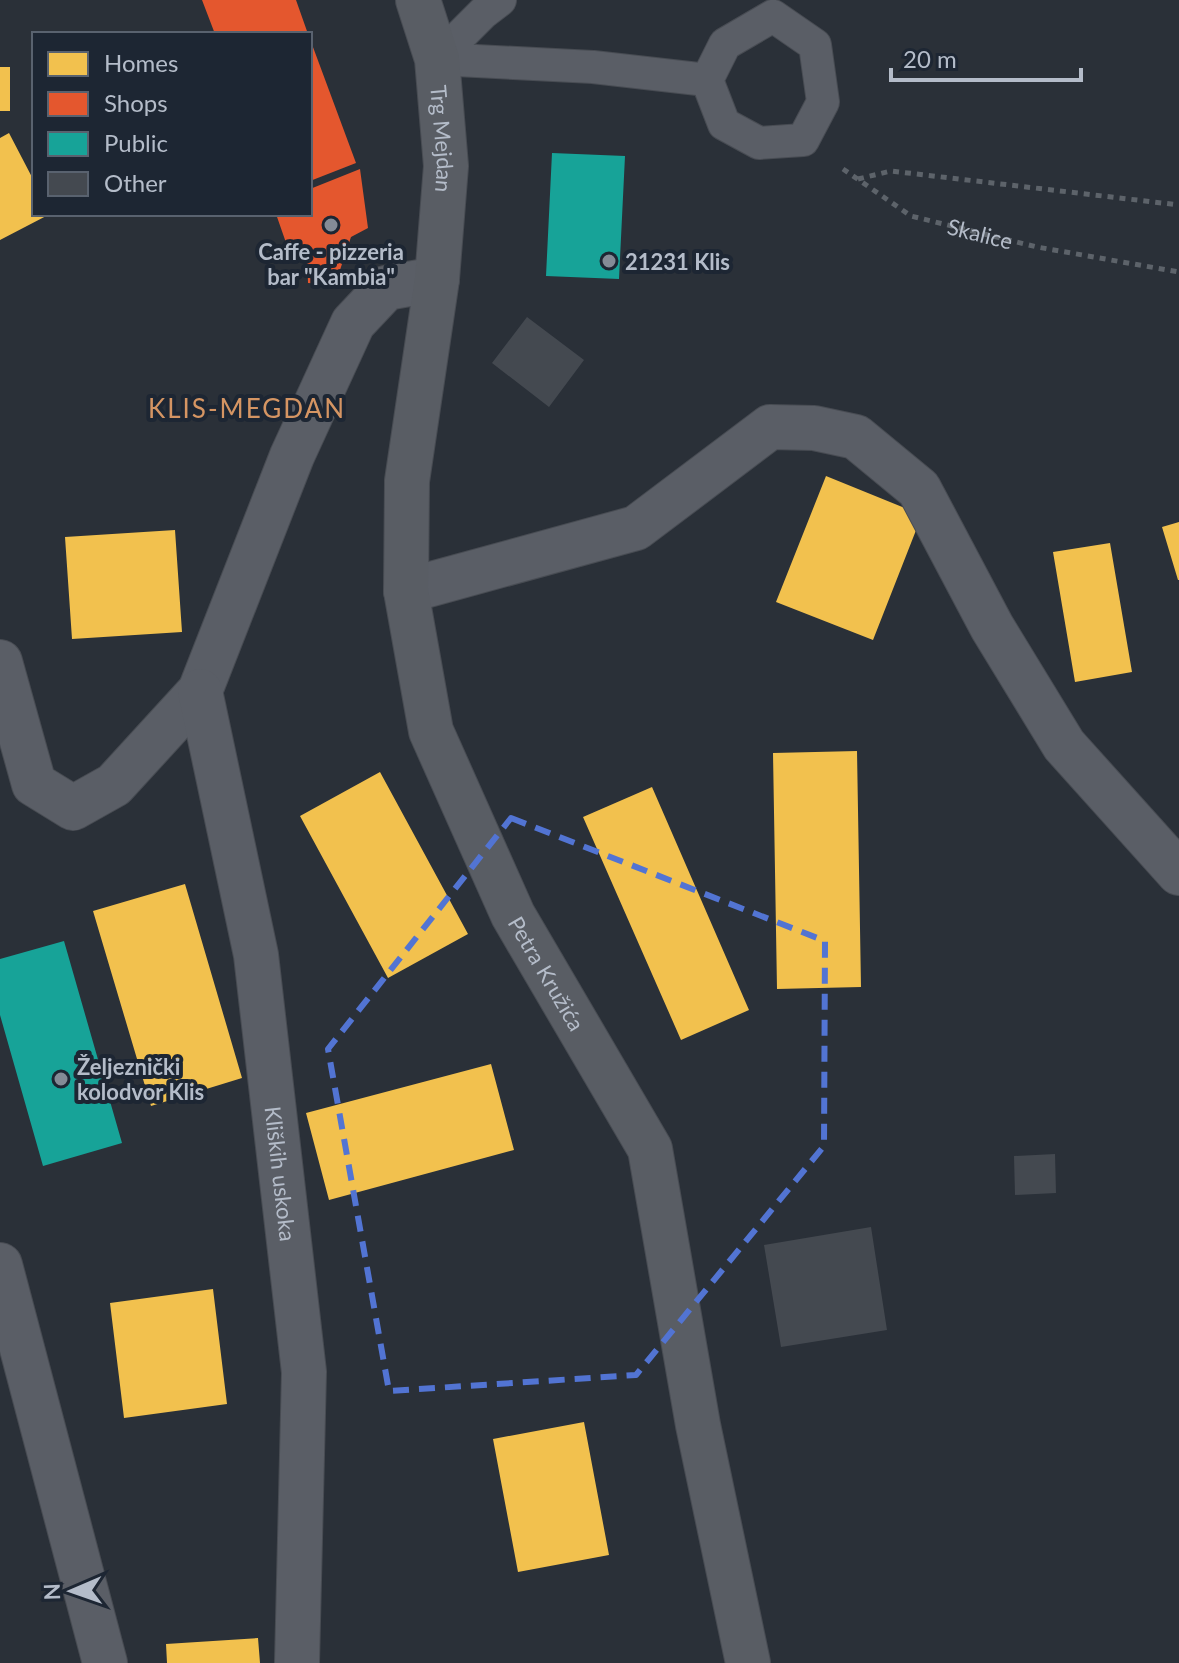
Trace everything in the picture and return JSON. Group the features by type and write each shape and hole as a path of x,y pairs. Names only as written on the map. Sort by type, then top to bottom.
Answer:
{"street":[{"name":"Trg Mejdan","path":"418,0 437,59 446,166 437,279"},
{"name":"Petra Kružića","path":"437,279 407,481 406,591 431,731 513,915 650,1149 698,1425 748,1663"},
{"path":"0,662 34,784 73,808 114,785 200,691 292,456 353,323 386,288 437,279"},
{"path":"406,591 636,528 770,427 814,428 856,437 919,489 992,627 1064,745 1179,873"},
{"name":"Kliških uskoka","path":"200,691 256,955 304,1372 297,1663"},
{"path":"0,1265 105,1663"}],"lane":[{"path":"437,59 500,0"},
{"path":"773,16 815,45 823,102 803,140 759,143 724,124 707,80 725,44 773,16"},
{"path":"437,59 593,67 707,80"}],"path":[{"name":"Skalice","path":"803,140 911,216 1037,247 1179,272"},
{"path":"857,179 891,171 1179,205"}],"highlighted area":[{"path":"511,818 825,941 824,1146 636,1375 389,1391 328,1049"}],"building: Homes":[{"path":"0,67 10,67 10,111 0,111"},
{"path":"9,133 32,177 32,216 46,216 0,240 0,138"},
{"path":"826,476 922,515 873,640 776,602"},
{"path":"1179,522 1179,580 1178,580 1162,527"},
{"path":"175,530 182,632 72,639 65,537"},
{"path":"1110,543 1132,672 1075,682 1053,552"},
{"path":"857,751 861,987 777,989 773,753"},
{"path":"380,772 468,934 388,978 300,816"},
{"path":"652,787 749,1010 681,1040 583,817"},
{"path":"185,884 242,1078 151,1106 93,911"},
{"path":"491,1064 514,1150 329,1200 306,1113"},
{"path":"213,1289 227,1404 124,1418 110,1303"},
{"path":"584,1422 609,1555 518,1572 493,1439"},
{"path":"258,1638 260,1663 167,1663 166,1644"}],"building: Shops":[{"path":"202,0 296,0 307,32 214,32"},
{"path":"312,44 356,163 312,180"},
{"path":"360,169 368,228 351,237 335,285 308,283 307,250 291,257 277,216 312,216 312,188"}],"building: Public":[{"path":"552,153 625,156 619,279 546,276"},
{"name":"Željeznički kolodvor Klis","path":"64,941 122,1143 43,1166 0,1015 0,959"}],"building: Other":[{"path":"527,317 584,360 549,407 492,363"},
{"path":"1055,1154 1056,1193 1015,1195 1014,1156"},
{"path":"871,1227 887,1330 781,1347 764,1245"}],"place":[{"name":"Caffe - pizzeria bar \"Kambia\"","path":"331,225"},
{"name":"21231 Klis","path":"609,261"},
{"name":"Željeznički kolodvor Klis","path":"61,1079"}],"district":[{"name":"KLIS-MEGDAN","path":"247,408"}]}
